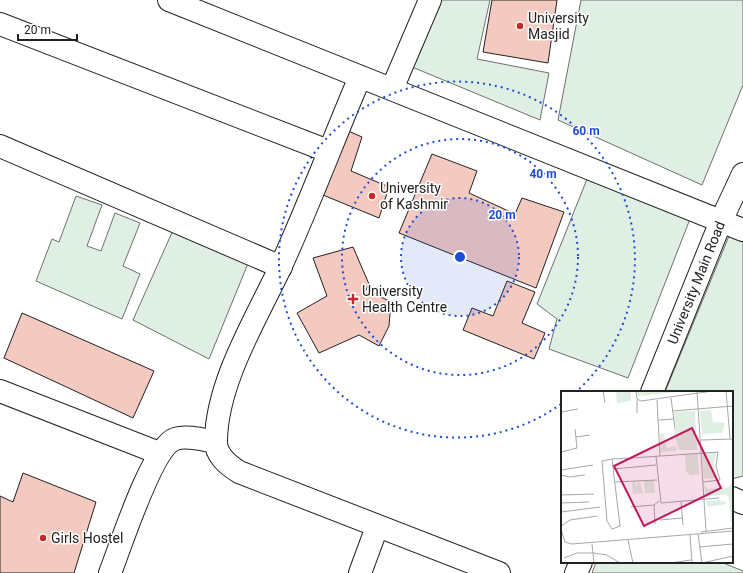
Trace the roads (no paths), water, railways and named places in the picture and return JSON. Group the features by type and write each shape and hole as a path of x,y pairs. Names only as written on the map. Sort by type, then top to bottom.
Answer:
{"lane":[{"path":"170,0 743,230"},
{"path":"392,89 430,0"},
{"path":"0,24 328,151"},
{"path":"360,77 280,267 248,334 232,373 218,417 215,442 219,455 229,466 239,472 498,573"},
{"path":"0,146 280,267"},
{"name":"University Main Road","path":"652,391 721,221 743,174"},
{"path":"0,391 160,454"},
{"path":"110,573 145,482 160,454 167,445 175,439 189,438 215,442"},
{"path":"733,498 743,503"},
{"path":"360,573 377,526"},
{"path":"576,573 581,563"}],"place":[{"name":"University Masjid","path":"520,26"},
{"name":"University of Kashmir","path":"372,196"},
{"name":"University Health Centre","path":"353,299"},
{"name":"Girls Hostel","path":"43,538"}]}
